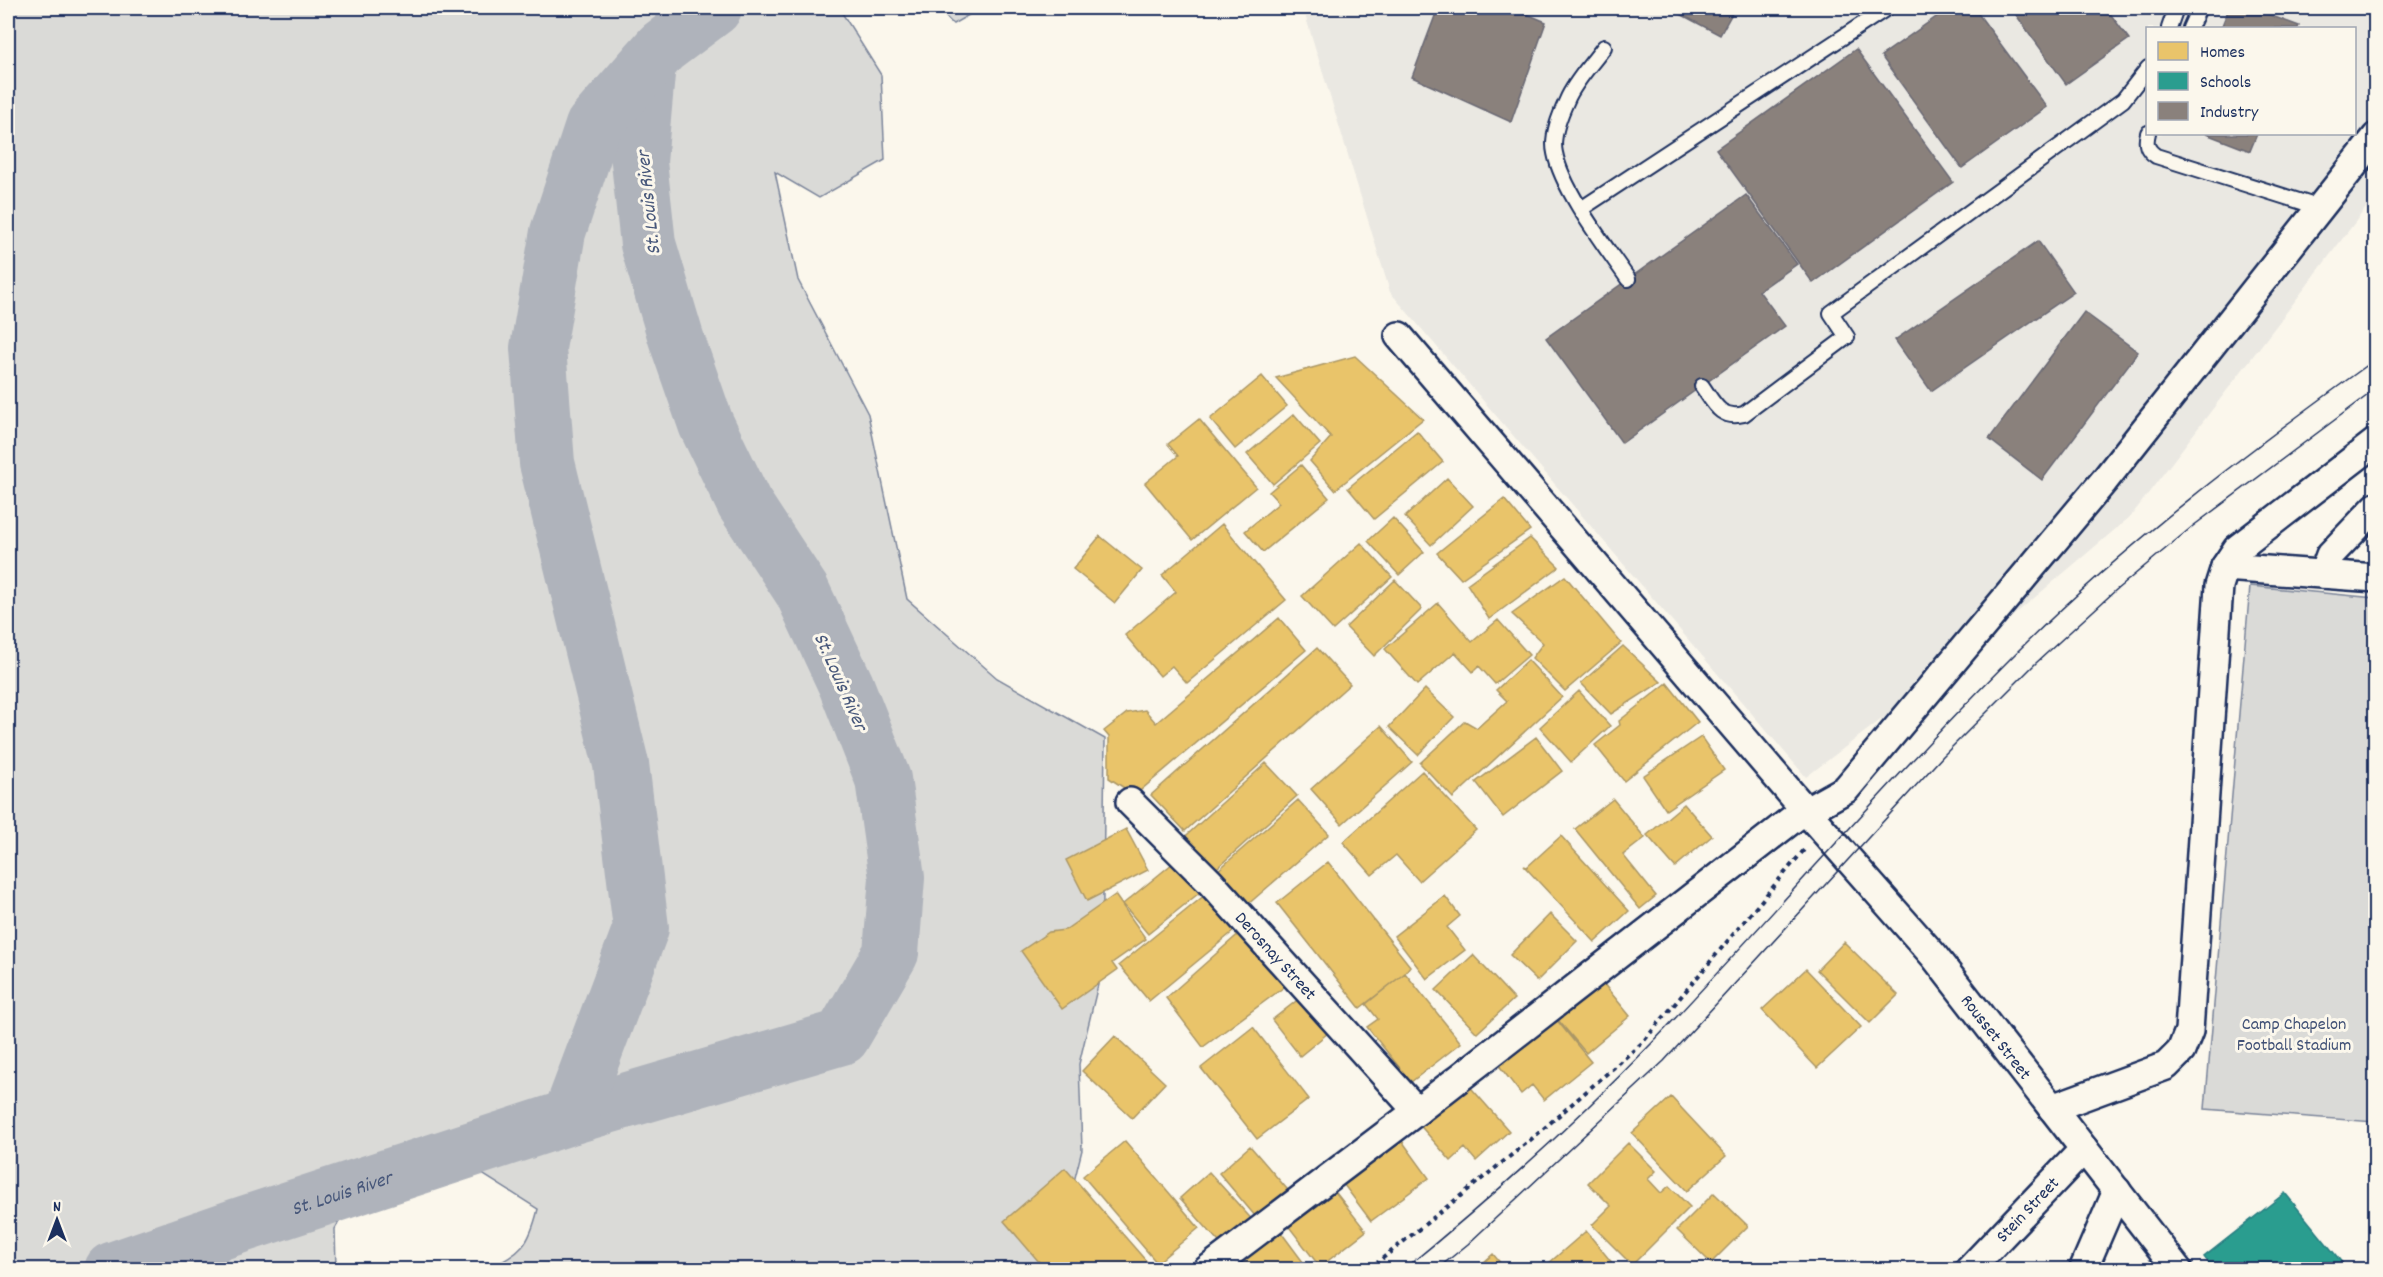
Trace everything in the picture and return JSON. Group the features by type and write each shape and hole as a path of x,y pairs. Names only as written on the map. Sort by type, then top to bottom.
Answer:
{"street":[{"path":"1207,1269 1417,1111 1785,825 1846,789 2103,481 2376,137"},
{"name":"Rousset Street","path":"1399,336 1806,812 1934,956 2178,1269"},
{"path":"2052,1108 2166,1066 2181,1051 2189,1031 2219,586 2225,567 2237,549 2372,450"},
{"path":"2323,574 2330,555 2376,507"},
{"path":"2225,567 2376,578"},
{"name":"Derosnay Street","path":"1130,802 1210,882 1417,1111"},
{"name":"Stein Street","path":"1969,1269 2084,1149"},
{"path":"2083,1269 2117,1191"}],"lane":[{"path":"1581,209 1887,8"},
{"path":"2169,27 2176,8"},
{"path":"2190,27 2199,8"},
{"path":"1604,47 1568,97 1557,124 1554,151 1581,209 1628,279"},
{"path":"1702,386 1725,415 1733,417 1744,414 1847,337 1831,313 2123,100 2146,71"},
{"path":"2148,135 2149,151 2156,156 2321,208"}],"path":[{"path":"1368,1269 1534,1137 1642,1042 1807,847"}],"shaded area":[{"path":"1303,8 2375,8 2375,196 2131,516 1981,643 1806,777 1390,292"}],"green space":[{"path":"8,8 839,8 881,75 885,160 819,198 775,172 798,280 868,414 907,599 997,678 1105,739 1102,968 1079,1064 1082,1150 1052,1269 488,1269 509,1258 527,1240 538,1209 465,1163 363,1179 335,1229 336,1269 8,1269"},
{"path":"937,8 981,8 953,24"},
{"name":"Camp Chapelon Football Stadium","path":"2250,586 2375,598 2375,1122 2205,1109"}],"building: Homes":[{"path":"1355,356 1423,419 1335,490 1310,461 1331,437 1276,378"},
{"path":"1262,376 1287,406 1235,449 1210,419"},
{"path":"1294,414 1320,444 1273,484 1247,454"},
{"path":"1199,419 1256,487 1192,540 1145,483 1178,456 1168,444"},
{"path":"1417,431 1443,462 1374,519 1348,488"},
{"path":"1301,465 1329,498 1263,552 1245,531 1279,503 1269,492"},
{"path":"1447,478 1473,506 1431,545 1405,517"},
{"path":"1504,499 1530,530 1461,579 1437,553"},
{"path":"1393,518 1424,552 1399,575 1368,541"},
{"path":"1222,524 1286,600 1187,683 1172,666 1160,676 1125,635 1176,592 1162,575"},
{"path":"1100,536 1142,570 1115,603 1073,569"},
{"path":"1530,538 1559,567 1489,619 1467,584"},
{"path":"1361,543 1392,577 1333,630 1302,596"},
{"path":"1565,576 1621,643 1565,691 1532,658 1543,643 1512,614"},
{"path":"1395,580 1422,609 1374,656 1346,627"},
{"path":"1438,603 1472,642 1498,620 1529,655 1495,684 1479,666 1473,672 1455,652 1417,685 1385,649"},
{"path":"1279,618 1306,650 1135,795 1109,778 1109,737 1104,731 1127,713 1145,710 1156,723"},
{"path":"1623,646 1661,682 1611,714 1581,683"},
{"path":"1317,648 1350,684 1185,831 1151,795"},
{"path":"1528,660 1562,697 1453,798 1420,763 1465,721 1477,728 1507,701 1496,690"},
{"path":"1667,683 1698,722 1624,781 1595,745 1620,725 1619,721"},
{"path":"1425,689 1454,717 1418,755 1389,727"},
{"path":"1579,691 1610,726 1571,762 1540,727"},
{"path":"1381,726 1412,762 1342,824 1311,789"},
{"path":"1536,737 1562,771 1503,817 1476,782"},
{"path":"1701,737 1724,770 1666,810 1643,776"},
{"path":"1266,763 1297,796 1208,876 1178,843"},
{"path":"1422,771 1476,830 1419,881 1396,855 1372,875 1343,842"},
{"path":"1613,799 1645,838 1623,855 1656,896 1640,909 1575,829"},
{"path":"1298,800 1329,834 1246,906 1216,872"},
{"path":"1684,804 1712,836 1675,867 1647,835"},
{"path":"1126,829 1148,870 1087,901 1066,860"},
{"path":"1561,836 1629,911 1595,942 1524,866 1527,867"},
{"path":"1178,859 1203,890 1148,934 1123,904"},
{"path":"1328,862 1410,966 1405,973 1360,1008 1277,903"},
{"path":"1211,890 1240,926 1149,1001 1119,965"},
{"path":"1115,895 1146,939 1112,963 1117,970 1062,1009 1021,951 1049,932 1065,930"},
{"path":"1445,896 1460,916 1447,927 1465,950 1427,979 1394,936"},
{"path":"1550,914 1577,941 1537,981 1510,955"},
{"path":"1243,930 1291,982 1203,1047 1166,998"},
{"path":"1844,942 1898,995 1870,1023 1817,970"},
{"path":"1473,955 1514,999 1477,1033 1436,990"},
{"path":"1806,969 1861,1027 1817,1068 1762,1010"},
{"path":"1405,973 1461,1043 1411,1082 1367,1027 1378,1019 1366,1004"},
{"path":"1598,977 1630,1016 1586,1053 1553,1014"},
{"path":"1300,998 1328,1033 1300,1056 1272,1020"},
{"path":"1551,1013 1591,1062 1544,1100 1532,1085 1521,1094 1494,1059"},
{"path":"1253,1027 1309,1099 1257,1139 1201,1068"},
{"path":"1115,1036 1165,1083 1132,1118 1082,1071"},
{"path":"1465,1081 1509,1131 1476,1161 1465,1148 1451,1161 1417,1122"},
{"path":"1671,1097 1726,1156 1687,1191 1632,1133"},
{"path":"1397,1134 1429,1178 1371,1221 1338,1177"},
{"path":"1125,1141 1199,1228 1157,1263 1083,1176"},
{"path":"1628,1143 1656,1171 1648,1179 1661,1193 1669,1186 1690,1207 1632,1265 1592,1225 1611,1206 1588,1183"},
{"path":"1250,1146 1293,1196 1261,1223 1219,1173"},
{"path":"1065,1168 1154,1270 1046,1270 1004,1221"},
{"path":"1209,1172 1256,1224 1226,1250 1180,1198"},
{"path":"1329,1184 1366,1231 1320,1267 1283,1219"},
{"path":"1714,1193 1748,1226 1711,1263 1677,1230"},
{"path":"1277,1227 1309,1270 1221,1270"},
{"path":"1586,1231 1618,1270 1541,1270"},
{"path":"1493,1254 1506,1270 1475,1270"}],"building: Schools":[{"path":"2285,1193 2348,1270 2214,1270 2204,1257"}],"building: Industry":[{"path":"1438,8 1513,8 1546,22 1511,122 1412,77"},
{"path":"1669,8 1735,8 1720,35"},
{"path":"1949,8 1974,8 2047,107 1962,168 1881,56"},
{"path":"2011,8 2106,8 2129,39 2066,84"},
{"path":"2229,8 2251,8 2299,26 2298,27 2221,27"},
{"path":"1856,49 1953,182 1813,283 1716,149"},
{"path":"2209,135 2257,135 2250,151"},
{"path":"1746,195 1797,264 1759,291 1785,326 1622,443 1546,338"},
{"path":"2038,241 2074,292 1931,391 1895,340"},
{"path":"2084,312 2138,352 2042,480 1989,439"}],"waterway":[{"name":"St. Louis River","path":"112,1270 238,1226 570,1117 641,928 621,764 547,463 538,348 558,232 593,126 662,47 714,8"},
{"name":"St. Louis River","path":"570,1117 842,1037 891,953 897,878 883,779 846,685 802,591 744,503 706,424 676,338 648,244 639,162 648,63"}],"tram line":[{"path":"1403,1270 1530,1161 1622,1074 1924,748 2059,612 2190,498 2282,427 2376,359"},
{"path":"1436,1270 1468,1244 1664,1061 1943,756 2036,663 2116,590 2193,526 2376,389"}]}
